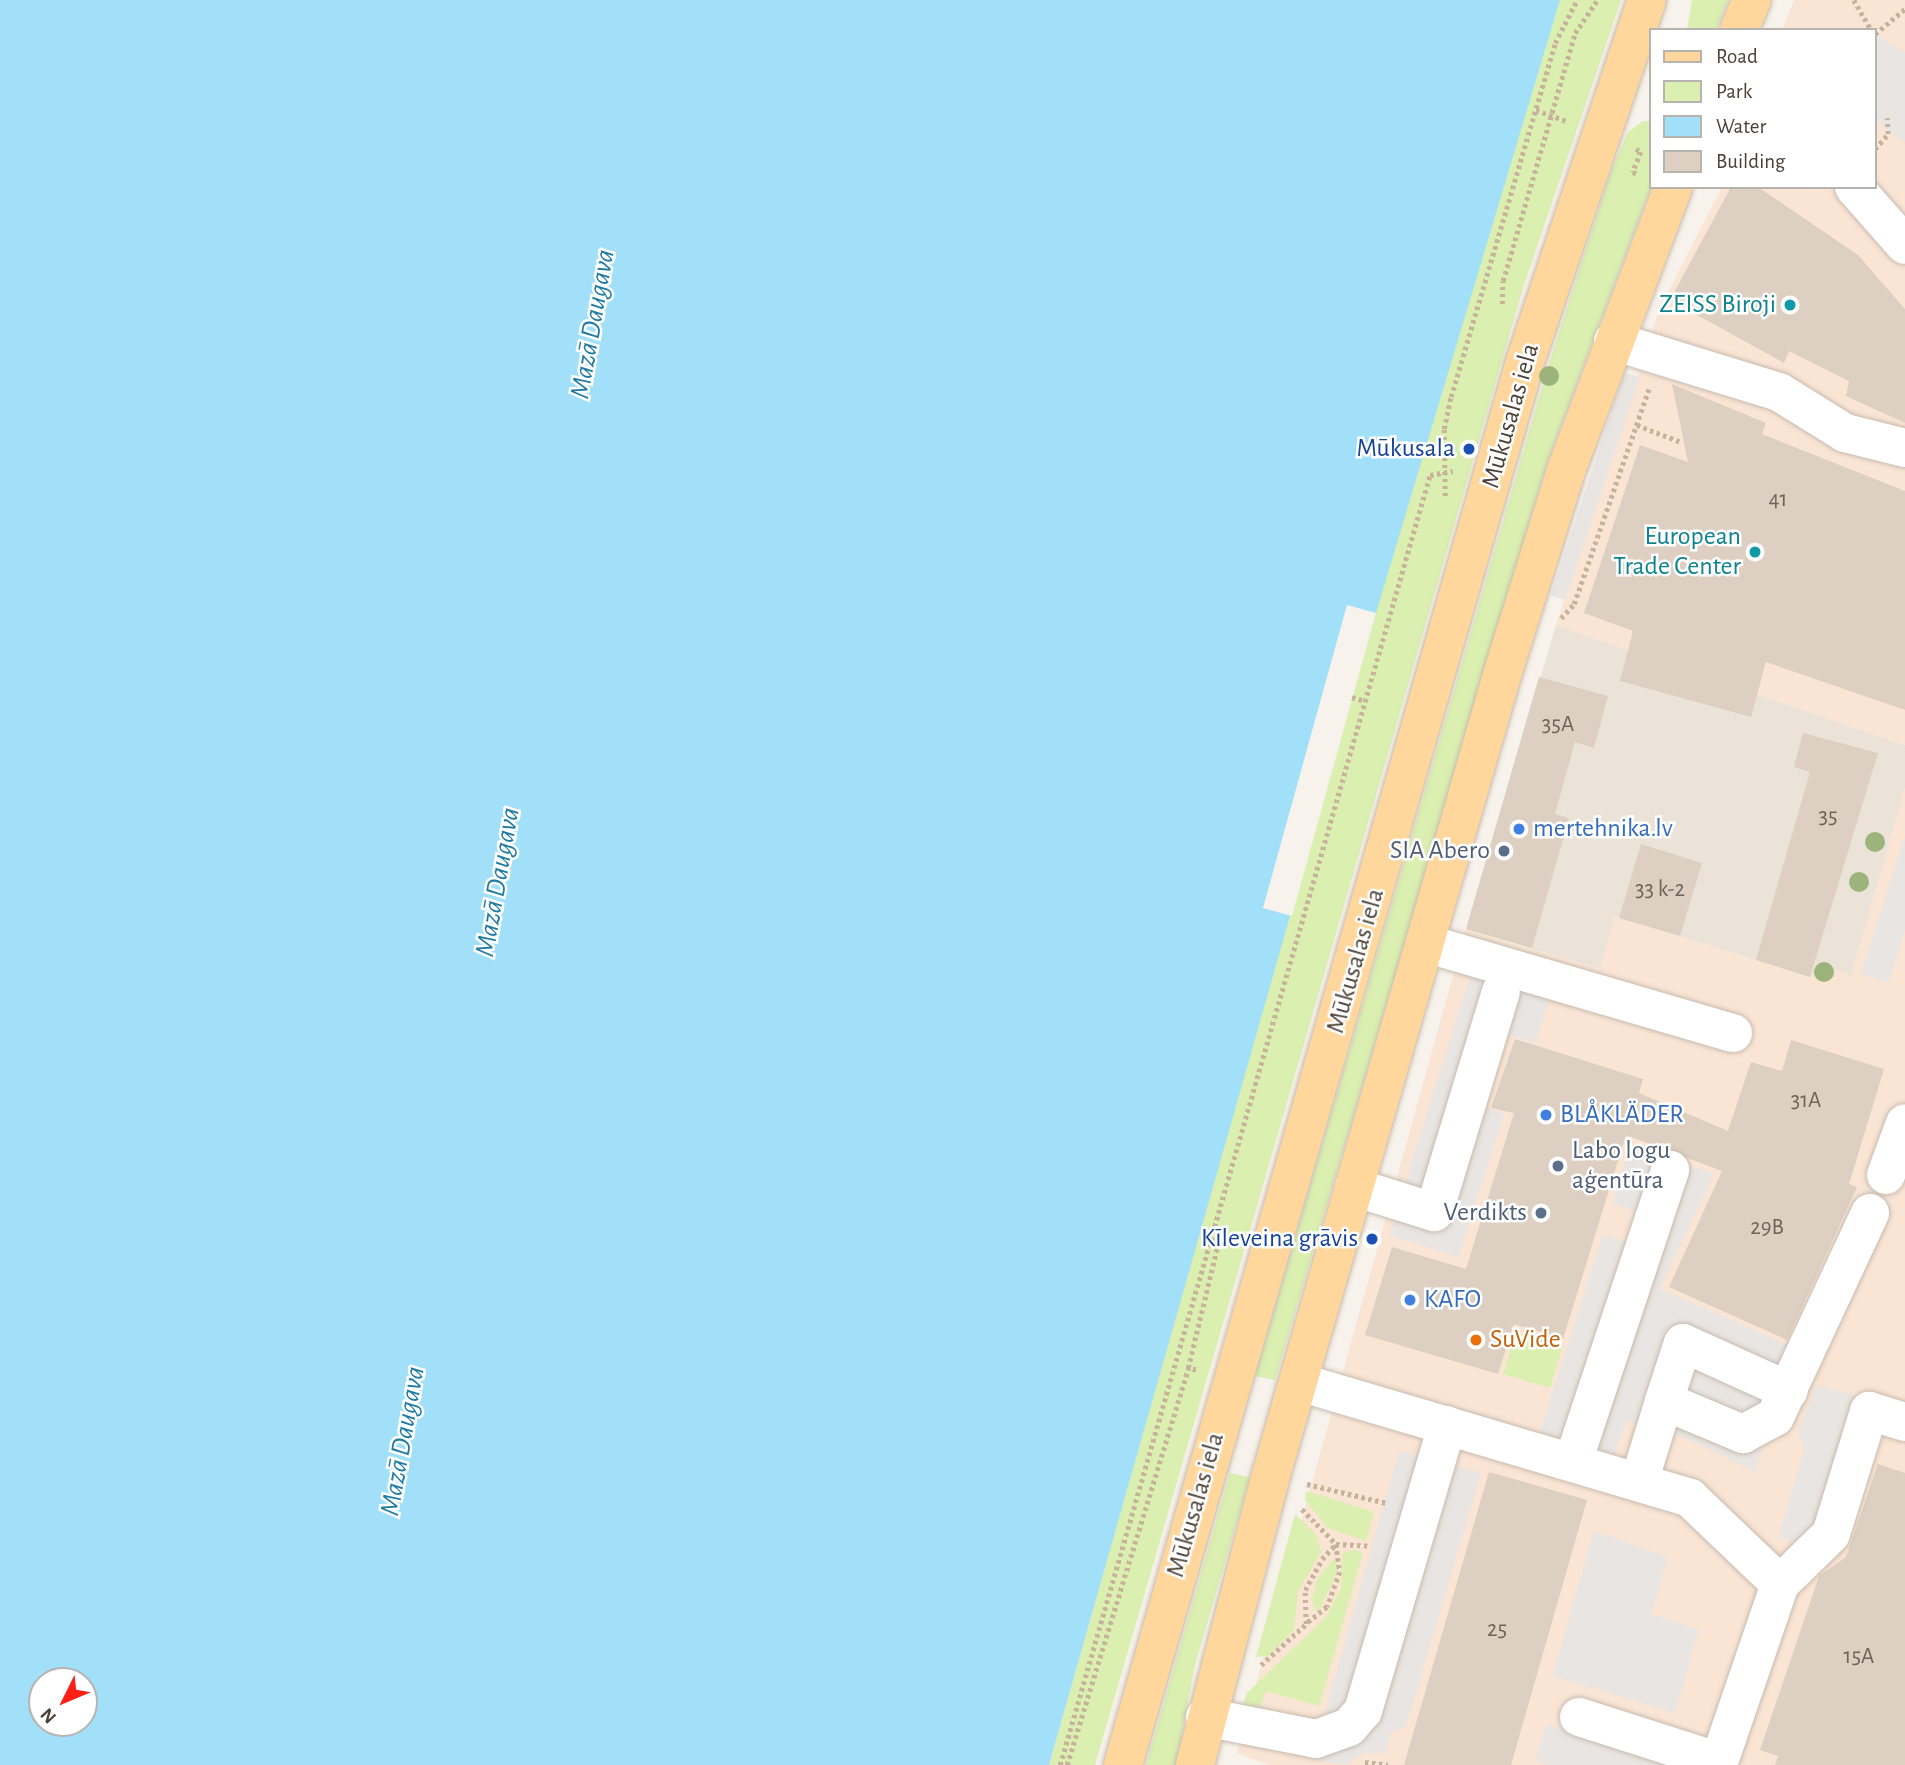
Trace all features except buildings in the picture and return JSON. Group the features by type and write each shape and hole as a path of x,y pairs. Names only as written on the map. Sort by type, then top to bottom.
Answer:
{"main road":[{"name":"Mūkusalas iela","path":"1123,1765 1525,362 1637,77 1647,0"},
{"path":"1741,28 1752,0"},
{"path":"1195,1765 1205,1717 1299,1382 1503,672 1613,341 1672,189"}],"street":[{"path":"1856,189 1905,245"},
{"path":"1613,341 1779,392 1845,433 1905,448"},
{"path":"1425,943 1733,1033"},
{"path":"1354,1187 1434,1212 1502,992"},
{"path":"1886,1175 1905,1123"},
{"path":"1573,1462 1670,1170"},
{"path":"1664,1401 1743,1434 1775,1417 1870,1213"},
{"path":"1639,1482 1683,1343 1789,1391"},
{"path":"1299,1382 1690,1498 1780,1584"},
{"path":"1579,1717 1718,1763 1780,1584 1830,1534 1869,1411 1905,1422"},
{"path":"1205,1717 1288,1738 1316,1739 1349,1727 1363,1711 1447,1425"}],"path":[{"path":"1502,317 1503,281 1575,33 1597,0"},
{"path":"1854,0 1870,28"},
{"path":"1877,32 1905,9"},
{"path":"1536,110 1571,123"},
{"path":"1877,147 1888,134 1886,118"},
{"path":"1555,624 1574,604 1651,386 1649,353"},
{"path":"1637,425 1681,442"},
{"path":"1060,1765 1209,1233 1430,475 1457,471 1461,458"},
{"path":"1352,697 1365,701"},
{"path":"1067,1765 1188,1368 1217,1248 1209,1233"},
{"path":"1188,1368 1202,1371"},
{"path":"1255,1671 1306,1624 1318,1618 1339,1582 1336,1544 1295,1498"},
{"path":"1336,1544 1410,1549"},
{"path":"1306,1624 1305,1590 1336,1544"},
{"path":"1358,1765 1388,1765"}],"shaded area":[{"path":"1794,0 1905,0 1905,745 1556,625 1660,308 1721,189 1877,189 1877,28 1783,28"},
{"path":"1877,34 1905,53 1905,143 1877,122"},
{"path":"1624,373 1640,377 1565,600 1551,595"},
{"path":"1556,625 1905,745 1905,788 1851,977 1835,970 1810,977 1614,916 1601,969 1466,929"},
{"path":"1905,788 1905,1765 1270,1765 1237,1753 1466,929 1600,969 1614,916 1810,977 1835,969 1851,976"},
{"path":"1905,837 1905,929 1888,983 1861,974"},
{"path":"1472,970 1553,988 1535,1043 1500,1032 1479,1104 1504,1114 1458,1257 1389,1235"},
{"path":"1631,1145 1714,1174 1660,1289 1791,1346 1755,1472 1674,1433 1626,1421 1615,1454 1540,1432 1603,1234 1627,1242 1638,1212 1612,1203"},
{"path":"1817,1385 1855,1396 1809,1547 1778,1537 1804,1452 1799,1430"},
{"path":"1399,1451 1481,1473 1406,1727 1391,1732 1385,1754 1365,1753 1344,1765 1312,1759"},
{"path":"1594,1531 1668,1557 1651,1614 1699,1630 1675,1713 1553,1676"},
{"path":"1547,1724 1674,1765 1549,1765 1535,1760"}],"green space":[{"path":"1560,0 1621,0 1523,288 1095,1765 1049,1765 1375,613"},
{"path":"1692,0 1728,0 1717,28 1687,28"},
{"path":"1643,121 1650,121 1650,189 1547,463 1275,1380 1255,1376 1547,370 1611,171 1628,132"},
{"path":"1516,1332 1563,1345 1550,1388 1503,1374"},
{"path":"1230,1473 1250,1477 1195,1665 1176,1765 1146,1765"},
{"path":"1306,1491 1374,1512 1366,1541 1328,1528 1305,1500"},
{"path":"1295,1514 1315,1533 1321,1552 1298,1592 1294,1630 1268,1656 1256,1657"},
{"path":"1354,1549 1363,1553 1319,1706 1266,1691 1257,1716 1241,1711 1247,1693 1326,1617 1341,1588 1342,1554"},
{"path":"1335,1558 1338,1571 1317,1615 1312,1599 1318,1577"}],"water":[{"name":"Mazā Daugava","path":"0,0 1560,0 1376,613 1049,1765 0,1765"}],"pier":[{"path":"1347,605 1376,613 1292,916 1263,908"}],"place":[{"name":"ZEISS Biroji","path":"1790,305"},
{"name":"Mūkusala","path":"1469,449"},
{"name":"European Trade Center","path":"1755,552"},
{"name":"mertehnika.lv","path":"1519,829"},
{"name":"SIA Abero","path":"1504,851"},
{"name":"BLÅKLÄDER","path":"1546,1115"},
{"name":"Labo logu aģentūra","path":"1558,1166"},
{"name":"Verdikts","path":"1541,1213"},
{"name":"Kīleveina grāvis","path":"1372,1239"},
{"name":"KAFO","path":"1410,1300"},
{"name":"SuVide","path":"1476,1340"}]}
